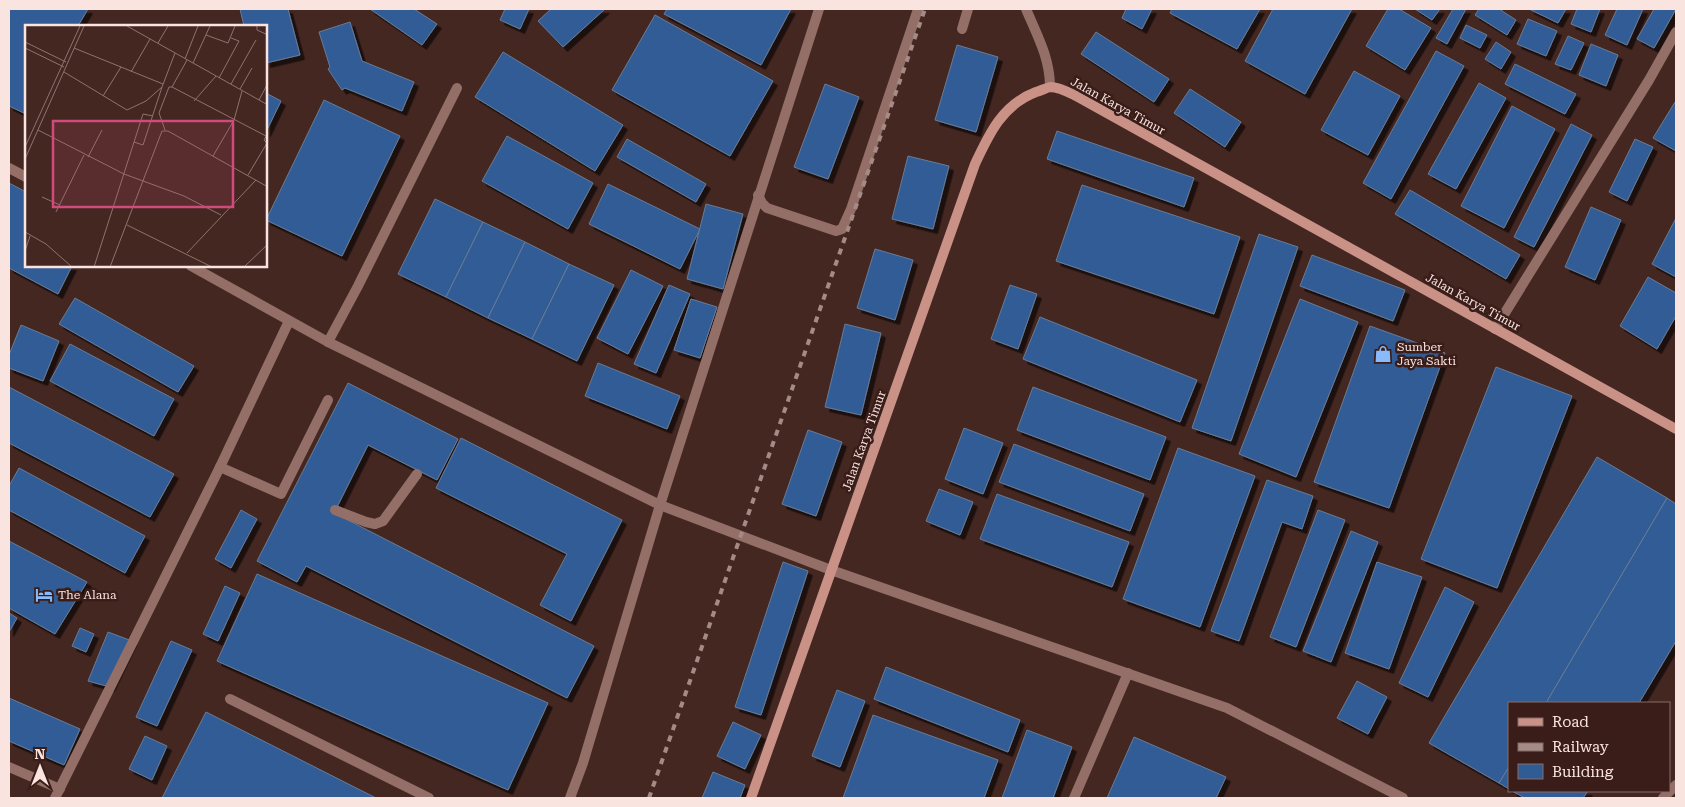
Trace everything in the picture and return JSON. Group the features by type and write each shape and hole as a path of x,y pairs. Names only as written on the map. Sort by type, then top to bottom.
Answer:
{"street":[{"path":"570,798 583,763 660,505 819,9"},
{"path":"758,195 767,208 836,231 842,229 860,182 918,9"},
{"path":"962,29 968,9"},
{"path":"1026,9 1047,58 1050,87"},
{"path":"1495,329 1649,80 1676,32"},
{"name":"Jalan Karya Timur","path":"750,798 975,164 990,134 1013,105 1023,97 1050,87 1061,89 1076,96 1676,429"},
{"path":"328,342 457,88"},
{"path":"9,168 25,176"},
{"path":"195,268 328,342 660,505 831,570 1227,708 1403,798"},
{"path":"9,768 58,794 290,321"},
{"path":"220,466 285,496 328,400"},
{"path":"335,510 366,522 375,524 383,521 417,474"},
{"path":"1074,798 1128,672"},
{"path":"230,699 428,798"}],"building":[{"path":"9,9 88,9 79,25 25,25 25,114 9,106"},
{"path":"240,9 288,9 300,55 268,63 268,25 244,25"},
{"path":"370,9 414,9 437,24 422,45"},
{"path":"505,9 529,9 520,29 500,20"},
{"path":"551,9 605,9 563,47 538,21"},
{"path":"667,9 791,9 761,65 664,14"},
{"path":"1126,9 1152,9 1142,29 1122,18"},
{"path":"1172,9 1260,9 1237,49 1170,13"},
{"path":"1273,9 1352,9 1305,94 1245,61"},
{"path":"1388,9 1399,9 1431,28 1405,70 1366,46"},
{"path":"1415,9 1440,9 1432,20"},
{"path":"1453,9 1466,9 1447,44 1436,38"},
{"path":"1479,9 1499,9 1516,20 1507,35 1475,15"},
{"path":"1529,9 1566,9 1558,23"},
{"path":"1577,9 1600,9 1591,32 1571,24"},
{"path":"1617,9 1643,9 1627,45 1605,35"},
{"path":"1654,9 1676,9 1654,48 1637,39"},
{"path":"655,15 773,81 730,156 612,90"},
{"path":"1528,19 1557,31 1546,56 1517,44"},
{"path":"350,22 362,61 414,82 402,111 345,88 342,90 328,69 330,67 319,32"},
{"path":"1466,25 1487,35 1480,48 1460,38"},
{"path":"1096,32 1169,79 1154,102 1081,54"},
{"path":"1568,36 1584,43 1571,70 1555,64"},
{"path":"1496,42 1511,52 1501,69 1485,59"},
{"path":"1591,44 1618,55 1606,86 1579,75"},
{"path":"957,45 998,57 976,132 935,120"},
{"path":"1436,51 1464,66 1391,199 1363,183"},
{"path":"503,52 623,125 595,171 475,97"},
{"path":"1515,64 1576,94 1565,114 1505,84"},
{"path":"1354,71 1400,96 1368,155 1321,130"},
{"path":"1479,83 1506,98 1456,189 1428,174"},
{"path":"825,84 859,97 828,179 794,167"},
{"path":"1190,89 1241,122 1225,147 1174,113"},
{"path":"268,94 281,101 268,128"},
{"path":"324,100 400,136 342,256 268,221 268,216"},
{"path":"1676,103 1676,151 1653,138"},
{"path":"1512,106 1555,129 1504,228 1461,206"},
{"path":"1571,124 1592,135 1534,247 1514,237"},
{"path":"1057,131 1194,178 1184,207 1047,159"},
{"path":"507,136 593,183 568,229 482,181"},
{"path":"627,139 706,184 696,202 617,157"},
{"path":"1635,139 1653,147 1627,201 1609,192"},
{"path":"908,156 949,166 933,229 892,219"},
{"path":"9,183 25,191 25,268 71,268 58,294 9,268"},
{"path":"608,184 700,229 680,269 589,224"},
{"path":"1082,185 1240,237 1214,314 1056,261"},
{"path":"1410,190 1520,255 1506,279 1395,214"},
{"path":"435,199 483,222 446,297 398,274"},
{"path":"706,204 743,214 723,289 687,279"},
{"path":"1591,207 1621,220 1595,280 1565,267"},
{"path":"1676,218 1676,277 1652,264"},
{"path":"483,222 525,242 488,318 446,297"},
{"path":"1259,234 1298,247 1231,441 1192,428"},
{"path":"525,242 569,264 532,339 488,318"},
{"path":"875,249 913,260 895,320 857,308"},
{"path":"1312,255 1405,290 1393,321 1300,286"},
{"path":"569,264 614,285 577,361 532,339"},
{"path":"631,270 663,286 628,354 597,338"},
{"path":"1648,277 1676,293 1676,316 1657,349 1620,326"},
{"path":"669,285 690,294 656,373 634,364"},
{"path":"1010,285 1037,294 1018,349 991,339"},
{"path":"75,298 194,366 178,392 59,324"},
{"path":"691,299 717,307 700,358 674,350"},
{"path":"1300,299 1358,322 1296,477 1239,454"},
{"path":"1040,317 1197,380 1180,422 1023,359"},
{"path":"845,324 881,333 861,415 825,407"},
{"path":"21,325 59,341 43,381 9,368 9,355"},
{"path":"1370,326 1445,353 1389,508 1314,482"},
{"path":"70,344 174,399 154,436 50,381"},
{"path":"598,363 680,396 667,429 585,396"},
{"path":"1496,367 1572,396 1497,588 1421,559"},
{"path":"348,383 458,439 437,480 368,445 334,513 594,646 567,698 306,566 297,582 257,561"},
{"path":"9,387 174,474 150,517 9,443"},
{"path":"1033,387 1166,437 1150,480 1017,430"},
{"path":"964,428 1003,443 983,494 945,479"},
{"path":"808,430 842,442 816,516 782,504"},
{"path":"461,438 622,520 571,621 540,605 567,554 436,488"},
{"path":"1014,444 1144,494 1130,531 999,482"},
{"path":"1178,448 1255,476 1200,627 1123,599"},
{"path":"1597,457 1667,498 1547,702 1508,702 1508,769 1499,783 1429,743"},
{"path":"19,468 145,536 125,573 9,510 9,486"},
{"path":"1267,480 1313,496 1302,529 1282,522 1239,641 1211,631"},
{"path":"939,489 973,502 960,535 926,521"},
{"path":"997,494 1129,542 1112,587 980,539"},
{"path":"1667,498 1676,504 1676,641 1640,702 1547,702"},
{"path":"241,510 257,519 231,568 215,559"},
{"path":"1318,510 1345,520 1296,647 1270,637"},
{"path":"1351,531 1378,542 1331,662 1303,651"},
{"name":"The Alana","path":"9,541 87,582 55,634 9,608"},
{"path":"783,562 808,571 761,715 735,707"},
{"path":"1377,562 1422,577 1389,669 1345,653"},
{"path":"257,574 548,703 508,790 217,661"},
{"path":"225,586 240,593 218,641 203,634"},
{"path":"1445,587 1474,602 1428,697 1399,683"},
{"path":"9,613 17,618 9,632"},
{"path":"80,628 94,634 86,652 72,646"},
{"path":"108,632 132,641 110,687 88,681"},
{"path":"171,641 192,650 157,726 136,717"},
{"path":"886,667 1020,720 1008,752 874,699"},
{"path":"1357,681 1387,697 1368,734 1337,718"},
{"path":"837,690 865,701 840,767 812,756"},
{"path":"9,698 80,729 64,765 9,741"},
{"path":"206,712 376,798 162,798"},
{"path":"873,715 998,760 984,798 843,798"},
{"path":"733,722 761,735 745,769 717,756"},
{"path":"1027,730 1072,747 1053,798 1002,798"},
{"path":"145,736 167,746 152,780 129,769"},
{"path":"1134,737 1226,777 1216,798 1107,798"},
{"path":"1508,769 1508,788 1499,783"},
{"path":"713,772 745,785 740,798 702,798"},
{"path":"1514,792 1587,792 1583,798 1525,798"}],"railway":[{"path":"649,798 925,9"}],"place":[{"name":"Sumber Jaya Sakti","path":"1383,354"},
{"name":"The Alana","path":"44,595"}]}
